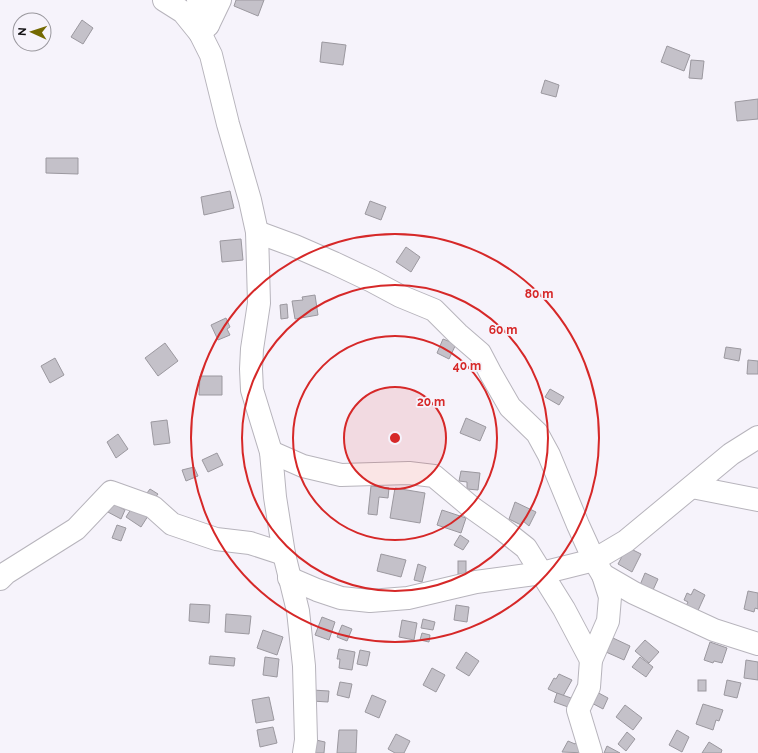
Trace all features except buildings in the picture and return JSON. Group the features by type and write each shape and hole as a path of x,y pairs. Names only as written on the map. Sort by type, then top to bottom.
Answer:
{"street":[{"path":"164,0 183,12 204,29"},
{"path":"198,0 228,124 250,200 257,232 259,303 252,349 252,390 271,452 275,497 284,554 298,611 304,666 306,740 304,753"},
{"path":"204,29 220,0"},
{"path":"257,232 295,246 334,263 400,296 434,310 480,353 510,407 536,434 549,455 578,525 599,567 610,597 608,620 590,660 589,687 578,710 591,753"},
{"path":"289,578 341,598 370,601 408,598 476,582 599,567 626,541 731,454 758,437"},
{"path":"271,452 303,466 341,475 409,473 434,476 471,507 526,548 564,608 590,660"},
{"path":"692,487 758,500"},
{"path":"0,579 6,573 76,529 111,492 153,507 172,524 216,539 250,543 284,554"},
{"path":"599,567 634,593 714,630 758,644"}]}
